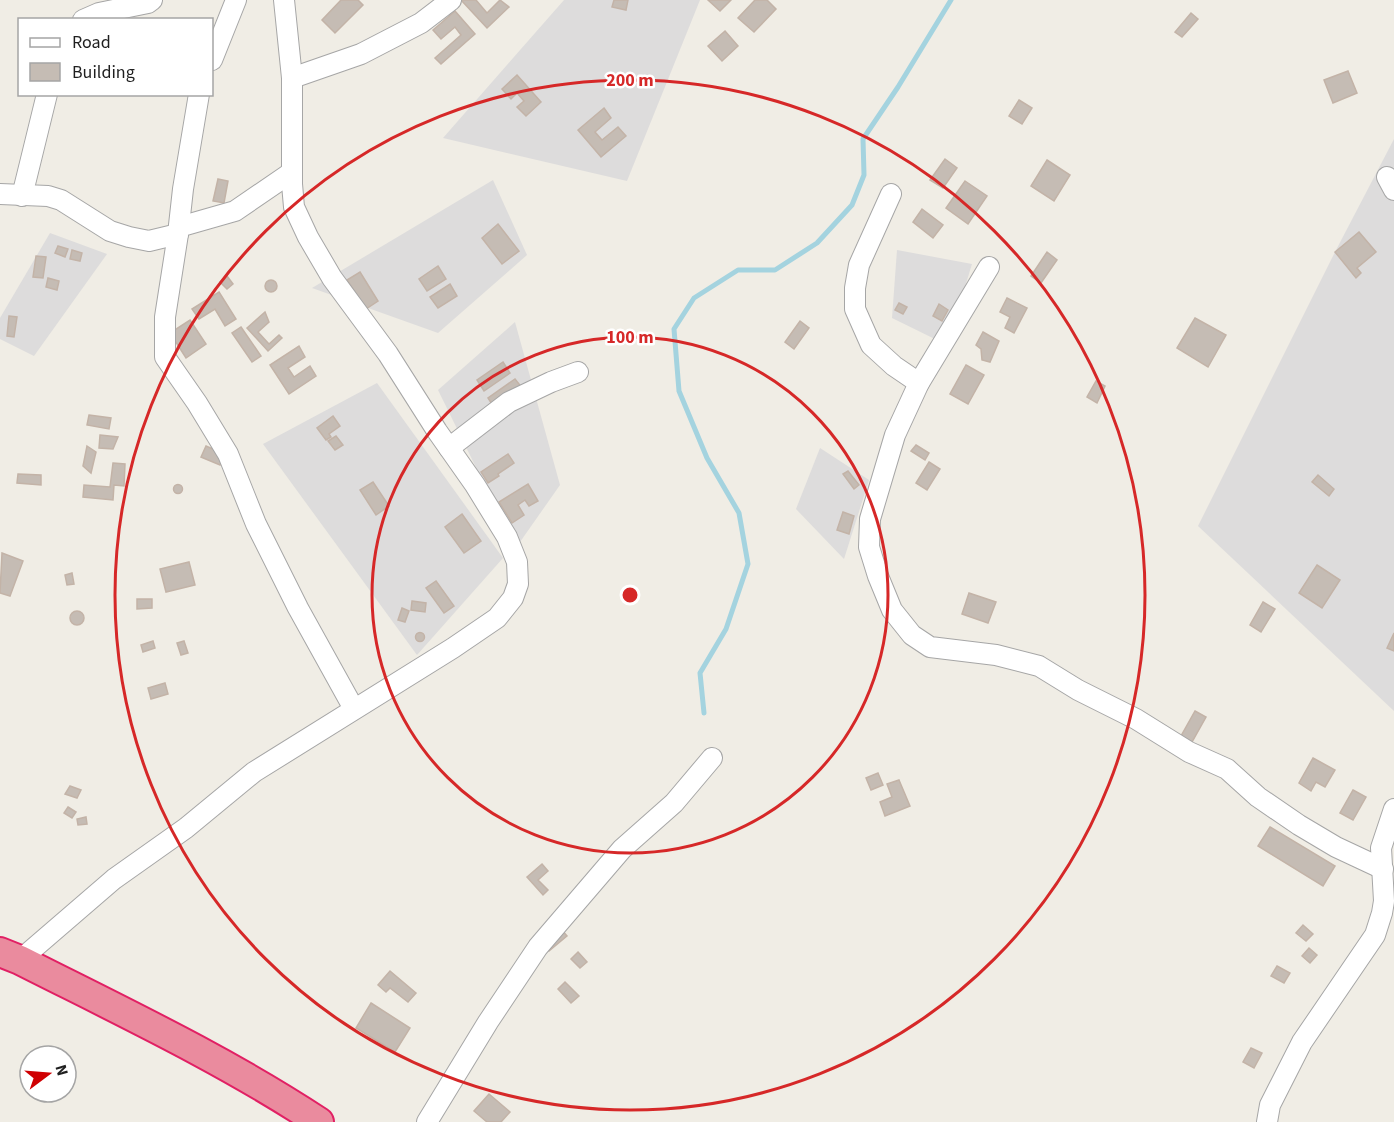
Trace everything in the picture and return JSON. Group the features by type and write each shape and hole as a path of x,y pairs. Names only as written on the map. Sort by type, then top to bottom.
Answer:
{"highway":[{"path":"10,956 150,1025 288,1102 319,1122"}],"street":[{"path":"88,18 99,13 148,3 152,0"},
{"path":"213,58 236,0"},
{"path":"10,956 186,828 254,772 497,618 513,598 518,584 517,562 507,537 388,354 332,278 308,237 294,207 292,78 284,0"},
{"path":"292,78 361,54 421,22 451,0"},
{"path":"22,196 47,96"},
{"path":"199,96 165,317 165,357 228,454 256,524 298,608 354,709"},
{"path":"0,194 48,196 61,200 110,231 149,241 235,211 292,172"},
{"path":"891,194 859,266 855,288 855,309 871,345 894,366 919,382"},
{"path":"989,267 919,382 895,435 870,519 869,547 892,610 912,635 930,647 996,655 1039,666 1078,690 1136,719 1189,752 1227,769 1258,797 1299,825 1336,847 1383,869"},
{"path":"449,448 510,402 578,372"},
{"path":"428,1122 488,1022 538,947 622,849 674,803 712,758"},
{"path":"1267,1122 1270,1105 1302,1042 1376,934 1382,912 1381,848 1394,809"}],"shaded area":[{"path":"564,0 700,0 627,181 443,138"},
{"path":"1394,139 1394,711 1198,526"},
{"path":"493,180 527,255 438,333 312,288"},
{"path":"50,233 107,254 34,356 0,339 0,318"},
{"path":"897,250 972,264 947,345 892,318"},
{"path":"515,322 560,485 520,542 490,496 438,390"},
{"path":"377,383 503,558 417,655 263,444"},
{"path":"820,448 869,480 844,559 796,509"}],"building":[{"path":"341,0 358,0 363,5 335,33 322,20"},
{"path":"461,0 476,0 487,13 500,0 509,7 487,28"},
{"path":"614,0 628,0 626,10 612,7"},
{"path":"708,0 731,0 720,11"},
{"path":"755,0 767,0 776,9 754,32 738,18"},
{"path":"455,11 475,34 441,64 435,58 461,35 455,27 441,39 433,30"},
{"path":"1191,13 1198,19 1182,37 1175,32"},
{"path":"725,31 738,46 722,61 708,46"},
{"path":"1348,71 1357,93 1333,103 1324,80"},
{"path":"517,75 541,102 526,116 517,107 524,101 517,93 511,99 502,89"},
{"path":"1019,100 1032,108 1022,124 1009,116"},
{"path":"604,108 611,118 595,132 602,140 618,127 626,136 601,157 578,130"},
{"path":"945,159 957,168 943,188 930,180"},
{"path":"1047,160 1070,175 1054,201 1031,186"},
{"path":"218,179 228,181 224,203 213,201"},
{"path":"965,181 987,196 968,224 946,208"},
{"path":"922,209 943,225 933,238 913,222"},
{"path":"498,224 519,251 502,264 482,238"},
{"path":"1359,232 1376,252 1357,268 1361,273 1356,278 1335,252"},
{"path":"58,246 68,249 65,257 55,253"},
{"path":"72,250 82,253 80,261 70,259"},
{"path":"1047,252 1057,260 1041,283 1031,276"},
{"path":"36,256 46,257 43,278 33,277"},
{"path":"438,266 446,279 427,291 419,279"},
{"path":"360,272 378,301 366,309 347,280"},
{"path":"227,276 233,284 227,289 220,282"},
{"path":"48,278 59,281 57,290 46,287"},
{"path":"271,280 277,286 271,292 265,286"},
{"path":"450,284 457,296 438,308 430,297"},
{"path":"219,292 236,319 225,326 215,309 199,319 192,309"},
{"path":"1007,298 1027,308 1014,333 1005,328 1010,317 1000,312"},
{"path":"899,303 907,307 903,314 895,310"},
{"path":"939,304 948,310 942,321 933,316"},
{"path":"265,312 269,322 258,332 269,344 279,335 282,338 268,351 247,328"},
{"path":"9,316 17,317 14,337 7,336"},
{"path":"1195,318 1226,335 1208,367 1177,348"},
{"path":"190,320 206,344 186,358 170,333"},
{"path":"800,321 809,328 794,349 785,342"},
{"path":"241,327 261,356 252,362 232,333"},
{"path":"983,332 999,341 990,362 982,360 981,349 976,345"},
{"path":"299,346 305,357 288,368 294,377 310,366 316,376 289,394 270,365"},
{"path":"503,362 510,373 484,391 477,380"},
{"path":"966,365 984,375 968,404 950,394"},
{"path":"515,379 523,389 495,409 488,398"},
{"path":"1096,381 1105,386 1097,403 1087,397"},
{"path":"89,415 111,418 109,429 87,425"},
{"path":"333,416 340,426 329,434 331,437 326,440 317,428"},
{"path":"100,435 118,437 113,449 99,448"},
{"path":"336,436 343,445 335,450 328,441"},
{"path":"916,445 929,453 925,460 911,451"},
{"path":"87,446 96,452 91,473 83,466"},
{"path":"206,446 224,454 220,465 201,457"},
{"path":"508,454 514,463 488,483 481,472"},
{"path":"929,462 940,469 927,490 916,483"},
{"path":"113,463 125,464 124,486 114,485 113,500 83,497 84,485 110,487"},
{"path":"848,471 859,485 854,489 843,474"},
{"path":"18,474 41,475 41,485 17,483"},
{"path":"1318,475 1334,489 1329,496 1312,482"},
{"path":"373,482 389,506 376,515 360,490"},
{"path":"178,484 183,489 178,494 173,489"},
{"path":"528,484 538,501 529,506 525,500 518,505 524,515 512,523 499,502"},
{"path":"843,512 854,516 849,534 837,530"},
{"path":"462,514 481,541 464,553 445,527"},
{"path":"2,553 23,561 10,596 0,593"},
{"path":"189,562 195,585 166,592 160,569"},
{"path":"1317,565 1340,580 1322,608 1299,593"},
{"path":"72,573 74,584 67,585 65,575"},
{"path":"436,581 454,606 444,613 426,588"},
{"path":"969,593 996,602 988,623 962,614"},
{"path":"137,599 152,599 152,608 137,609"},
{"path":"412,601 426,603 425,612 411,610"},
{"path":"1263,602 1275,609 1261,632 1250,625"},
{"path":"402,608 409,611 405,622 398,620"},
{"path":"77,611 82,613 84,618 82,623 77,625 72,623 70,618 72,613"},
{"path":"420,632 425,637 420,642 415,637"},
{"path":"1394,633 1394,651 1387,648"},
{"path":"153,641 155,648 143,652 141,645"},
{"path":"184,641 188,653 181,655 177,643"},
{"path":"165,683 168,694 151,699 148,688"},
{"path":"1195,711 1206,717 1192,742 1181,736"},
{"path":"1313,758 1335,770 1325,787 1316,782 1311,791 1299,783"},
{"path":"878,773 883,785 871,790 866,778"},
{"path":"899,780 910,806 885,816 880,802 892,797 887,784"},
{"path":"70,786 81,790 77,798 65,794"},
{"path":"1353,790 1366,797 1353,820 1340,813"},
{"path":"68,807 76,812 72,818 64,813"},
{"path":"86,817 87,824 78,825 77,819"},
{"path":"1270,827 1335,866 1323,886 1258,846"},
{"path":"542,864 548,871 538,880 548,890 543,895 527,877"},
{"path":"1303,925 1313,934 1306,941 1296,933"},
{"path":"560,928 567,936 549,951 543,944"},
{"path":"1309,948 1317,955 1310,963 1302,956"},
{"path":"578,952 587,962 580,968 571,959"},
{"path":"1277,966 1290,973 1284,983 1271,976"},
{"path":"390,971 416,993 408,1002 390,988 386,992 378,985"},
{"path":"565,982 579,996 571,1003 558,989"},
{"path":"371,1003 410,1028 395,1052 356,1028"},
{"path":"1251,1048 1262,1053 1254,1068 1243,1062"},
{"path":"489,1094 510,1112 501,1122 487,1122 474,1111"}],"waterway":[{"path":"704,713 700,673 726,629 748,564 739,513 707,458 679,391 674,329 694,298 738,270 775,270 817,243 852,205 864,175 863,139 951,0"}]}
